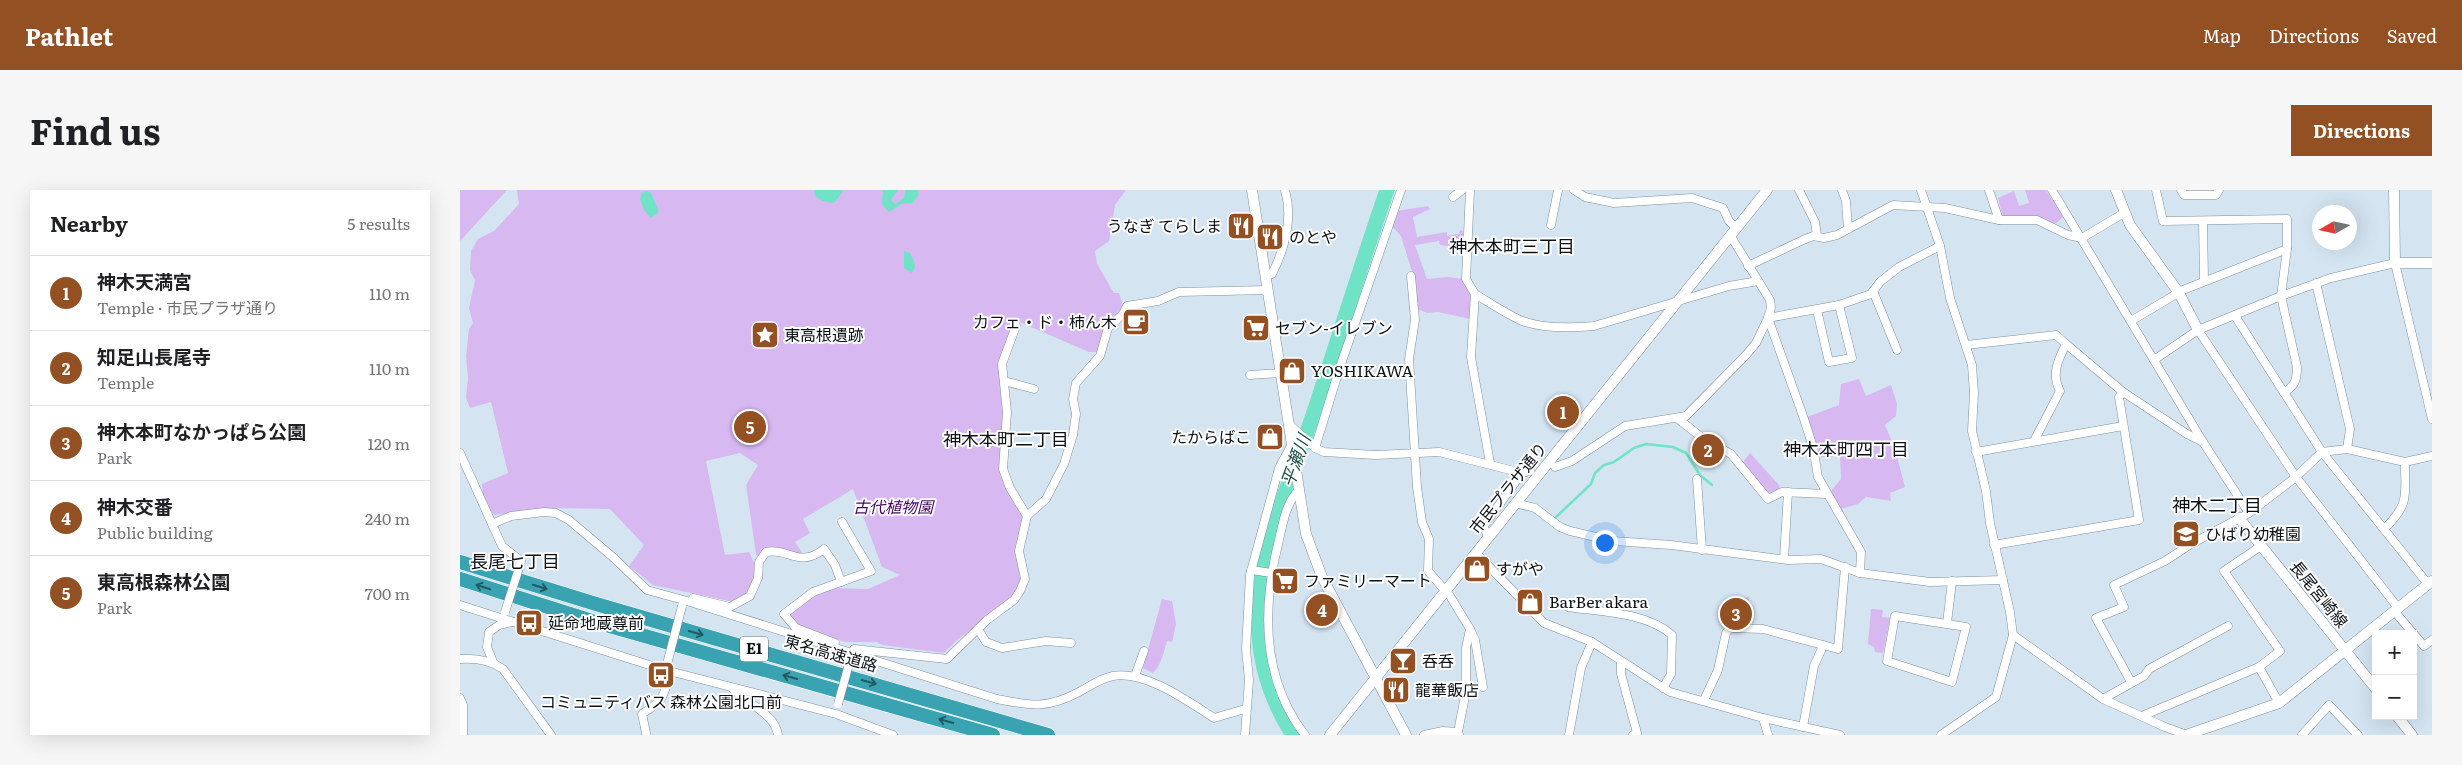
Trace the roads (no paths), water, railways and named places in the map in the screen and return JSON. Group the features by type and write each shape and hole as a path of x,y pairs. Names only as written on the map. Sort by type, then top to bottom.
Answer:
{"highway":[{"name":"東名高速道路","path":"460,562 596,604 1048,735"},
{"name":"E1","path":"460,579 592,620 993,735"}],"street":[{"path":"1252,190 1306,534 1322,577 1406,735"},
{"path":"1266,275 1272,274 1276,267 1289,224 1290,207 1285,190"},
{"path":"1315,448 1340,367 1401,190"},
{"path":"1453,197 1462,190"},
{"path":"1470,190 1466,278 1475,294 1521,320 1569,327 1594,326 1742,282 1758,281"},
{"path":"1551,225 1558,190"},
{"path":"1555,468 1572,461 1625,426 1686,416 1756,343 1771,308 1770,300 1748,266 1723,208 1692,198 1614,203 1585,197 1574,190"},
{"name":"市民プラザ通り","path":"1330,735 1766,190"},
{"path":"1798,190 1815,222 1817,236"},
{"path":"1842,190 1846,201 1848,229"},
{"path":"1921,190 1940,246 1950,298 1972,365 1974,393 1972,431 1986,491 1994,546 2004,580 2013,635 1996,697 1941,735"},
{"path":"1989,190 1999,220"},
{"path":"2052,190 2249,513"},
{"path":"2121,190 2116,190 2124,213 2136,234 2179,293 2198,330 2296,477 2424,646 2432,640"},
{"path":"2156,190 2163,221 2287,219 2287,249 2281,296 2297,368 2297,379 2294,386 2284,393"},
{"path":"2181,190 2184,194 2192,195 2216,195 2219,190"},
{"path":"2394,190 2395,263 2432,419"},
{"path":"1748,266 1803,240 1817,236 1824,238 1837,235 1893,205 1914,208 1926,205 1999,220 2037,220 2068,235 2082,238 2124,213"},
{"path":"2203,221 2204,282"},
{"path":"1768,318 1839,305 1871,294 1880,282 1899,267 1940,246"},
{"path":"2131,321 2179,293 2287,249"},
{"path":"2154,360 2198,330 2316,283 2372,267 2395,263 2432,263"},
{"path":"1411,276 1415,320 1409,359 1422,522 1429,539 1428,571 1445,590 1470,629 1475,640 1483,688"},
{"path":"2316,283 2350,429 2347,449"},
{"path":"836,714 851,654 854,649 947,659 987,620 1014,600 1025,579 1019,551 1026,516 1046,500 1064,464 1073,435 1076,414 1073,399 1076,383 1100,356 1108,328 1123,314 1126,306 1158,301 1180,292 1268,290"},
{"path":"1873,291 1897,350"},
{"path":"1475,294 1471,357 1490,463"},
{"path":"1817,310 1829,362 1852,358 1839,305"},
{"path":"2013,635 2104,699 2187,735 2279,703 2430,583 2322,452 2235,316"},
{"path":"1768,318 1813,447 1818,477 1827,494 1841,513 1861,552 1860,573"},
{"path":"1016,326 1002,364 1006,412 1003,470 1010,488 1026,516"},
{"path":"1966,345 2056,336 2123,392 2187,434 2204,442"},
{"path":"2034,441 2060,391 2055,382 2056,364 2066,344"},
{"path":"1250,375 1280,373"},
{"path":"1004,381 1034,389"},
{"path":"1994,546 2139,520 2119,397 2123,392"},
{"path":"1677,418 1705,440 1731,454 1768,499 1782,492 1827,494"},
{"path":"1288,423 1315,448 1324,452 1347,455 1439,452 1526,472 1485,524 1484,527 1488,537"},
{"path":"1976,452 2123,426"},
{"path":"1245,735 1249,680 1246,649 1254,570 1279,468 1292,446"},
{"path":"2131,682 2096,618 2124,607 2114,585 2166,561 2249,513 2296,477 2322,452 2347,449 2405,462 2432,456"},
{"path":"460,453 502,546 521,561 504,615"},
{"path":"2384,529 2402,509 2405,499 2405,462"},
{"path":"1697,479 1702,550"},
{"path":"1298,491 1290,500 1271,573 1267,633 1274,674 1289,712 1305,735"},
{"path":"1784,559 1788,492"},
{"path":"1516,502 1535,508 1560,527 1613,541 1658,544 1784,559 1821,560 1860,573 1930,582 2004,580"},
{"path":"492,524 511,516 544,512 556,513 569,520 614,558 647,590 997,699 1027,705 1055,703 1114,676 1134,676 1175,694 1214,718 1246,709"},
{"name":"長尾宮崎線","path":"2239,518 2372,684"},
{"path":"842,522 871,571 813,592 784,614 796,628 842,646 851,654"},
{"path":"2142,716 2259,667 2280,651 2224,572 2260,546"},
{"path":"684,602 693,598 730,607 750,596 758,578 759,562 766,552 771,551 798,559 815,555 824,549 835,565 841,582"},
{"path":"1476,553 1544,623 1592,642 1670,692 1763,718 1840,735"},
{"path":"1704,700 1718,670 1726,633 1730,628 1763,630 1838,650 1845,567"},
{"path":"1254,570 1271,573"},
{"path":"1947,623 1952,581"},
{"path":"646,733 642,714 660,702 665,695 667,668 684,602"},
{"path":"460,605 504,615 514,622 732,688 836,714 893,735"},
{"path":"1568,607 1633,617 1663,627 1672,635 1671,674 1663,688"},
{"path":"1895,616 1947,623 1966,626 1952,682 1887,661 1895,616"},
{"path":"493,662 488,647 489,632 499,625 514,622"},
{"path":"2104,699 2228,626"},
{"path":"978,629 986,642 1002,648 1046,641 1071,643"},
{"path":"1424,735 1442,731 1458,734 1466,691 1466,648 1470,629"},
{"path":"1569,735 1581,668 1592,642"},
{"path":"1803,727 1814,666 1822,646"},
{"path":"1134,676 1144,651"},
{"path":"460,659 471,658 493,662 504,669 550,735"},
{"path":"1621,661 1621,674 1637,733 1633,735"},
{"path":"2259,667 2279,703"},
{"path":"732,688 739,696 762,711 778,731 778,735"},
{"path":"460,698 463,705 463,735"},
{"path":"2302,735 2329,705 2358,735"},
{"path":"1763,718 1768,735"},
{"path":"2401,720 2412,735"}],"waterway":[{"name":"平瀬川","path":"1293,735 1272,693 1261,652 1258,611 1263,570 1273,530 1387,190"},
{"path":"1555,518 1591,484 1595,473 1604,465 1614,462 1634,448 1646,444 1673,447 1686,453 1700,475 1712,485"}],"place":[{"name":"うなぎ てらしま","path":"1241,226"},
{"name":"のとや","path":"1270,237"},
{"name":"カフェ・ド・柿ん木","path":"1136,322"},
{"name":"セブン-イレブン","path":"1256,328"},
{"name":"東高根遺跡","path":"765,335"},
{"name":"YOSHIKAWA","path":"1292,371"},
{"name":"神木天満宮","path":"1563,412"},
{"name":"東高根森林公園","path":"750,427"},
{"name":"たからばこ","path":"1270,437"},
{"name":"知足山長尾寺","path":"1708,450"},
{"name":"ひばり幼稚園","path":"2186,534"},
{"name":"すがや","path":"1477,569"},
{"name":"ファミリーマート","path":"1285,581"},
{"name":"BarBer akara","path":"1530,602"},
{"name":"神木交番","path":"1322,610"},
{"name":"神木本町なかっぱら公園","path":"1736,614"},
{"name":"延命地蔵尊前","path":"529,623"},
{"name":"呑呑","path":"1403,661"},
{"name":"コミュニティバス 森林公園北口前","path":"661,675"},
{"name":"龍華飯店","path":"1396,690"}],"district":[{"name":"神木本町三丁目","path":"1512,247"},
{"name":"神木本町二丁目","path":"1006,440"},
{"name":"神木本町四丁目","path":"1846,450"},
{"name":"神木二丁目","path":"2217,506"},
{"name":"長尾七丁目","path":"515,562"}],"park label":[{"name":"古代植物園","path":"893,507"}]}
